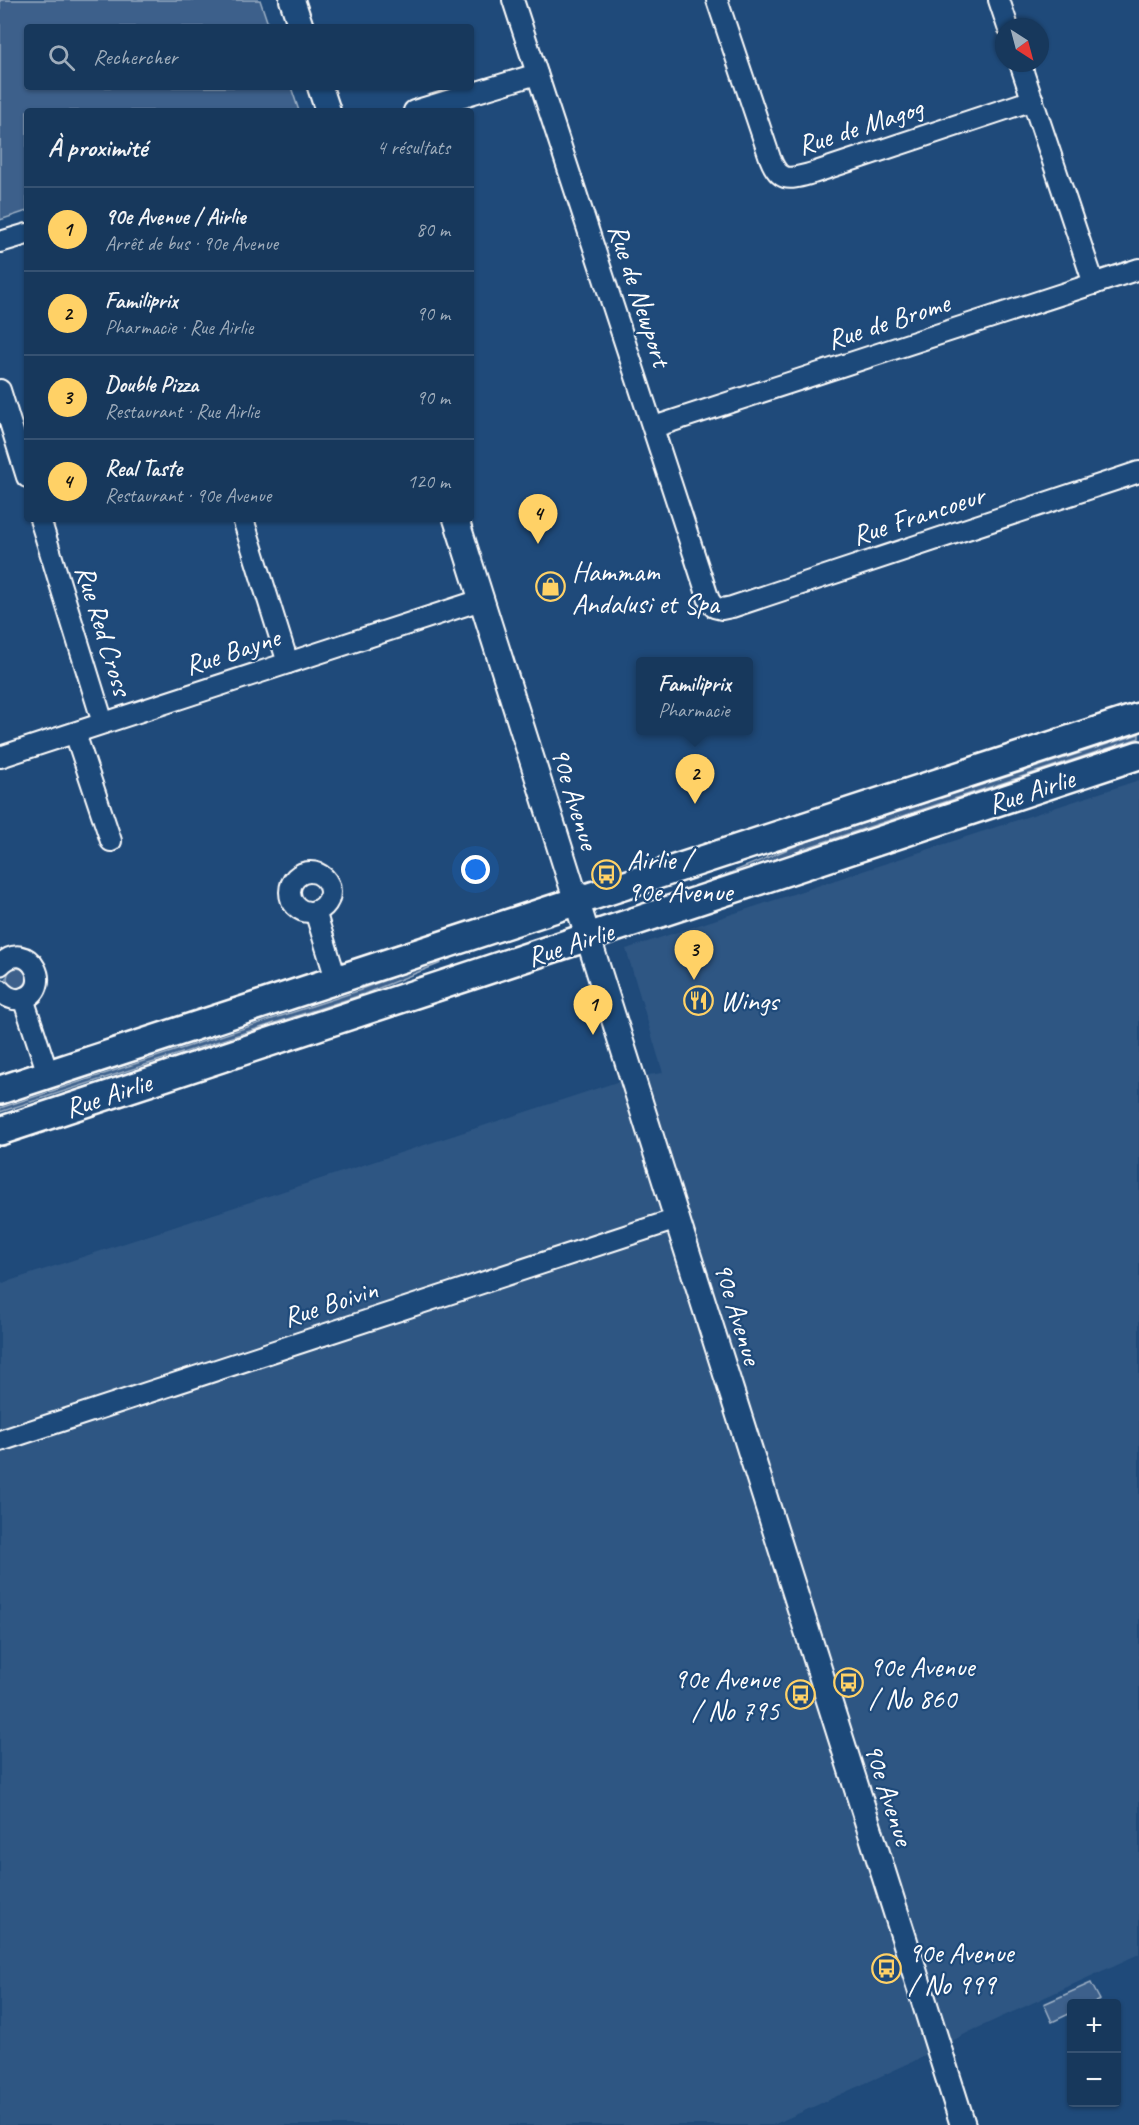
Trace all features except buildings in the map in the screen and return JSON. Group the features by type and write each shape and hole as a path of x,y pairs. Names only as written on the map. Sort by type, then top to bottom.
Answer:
{"main road":[{"name":"Rue Airlie","path":"0,1090 1139,717"},
{"name":"Rue Airlie","path":"0,1131 1139,755"}],"street":[{"path":"292,0 300,24"},
{"name":"Rue de Newport","path":"513,0 707,593 714,607"},
{"name":"Rue de Magog","path":"717,0 770,158 777,173 783,178 813,173 1033,100"},
{"path":"999,0 1005,18"},
{"path":"1023,72 1094,284"},
{"path":"424,108 537,74"},
{"path":"321,90 327,108"},
{"path":"0,242 24,235"},
{"name":"Rue de Brome","path":"654,427 1139,269"},
{"path":"0,390 24,467"},
{"name":"Rue Francoeur","path":"714,607 722,609 732,607 1139,472"},
{"name":"Rue Red Cross","path":"41,522 103,723"},
{"path":"244,522 288,663"},
{"name":"90e Avenue","path":"457,522 963,2125"},
{"name":"Rue Bayne","path":"0,757 481,600"},
{"path":"75,733 111,842"},
{"path":"315,911 336,979"},
{"path":"0,965 9,958 20,956 35,966 39,978 30,994 23,998 12,999 0,990"},
{"path":"23,998 48,1074"},
{"name":"Rue Boivin","path":"0,1441 677,1219"}],"shaded area":[{"path":"0,0 260,0 268,24 24,24 24,90 292,90 298,108 24,108 24,212 0,220"},
{"path":"1139,734 1139,738 802,849 802,851 724,878 723,876 800,844"},
{"path":"1139,780 1139,1954 773,2125 0,2125 0,1284 632,1077 663,1073 626,949"},
{"path":"440,960 441,963 364,994 0,1112 0,1108 361,990"},
{"path":"17,968 24,971 27,978 24,985 17,988 10,985 7,978 10,971"},
{"path":"1091,1983 1099,1999 1067,1999 1067,2015 1052,2022 1044,2004"}],"place":[{"name":"Real Taste","path":"538,544"},
{"name":"Hammam Andalusi et Spa","path":"551,587"},
{"name":"Familiprix","path":"695,804"},
{"name":"Airlie / 90e Avenue","path":"606,875"},
{"name":"Double Pizza","path":"694,980"},
{"name":"Wings","path":"699,1000"},
{"name":"90e Avenue / Airlie","path":"593,1035"},
{"name":"90e Avenue / No 860","path":"848,1682"},
{"name":"90e Avenue / No 795","path":"800,1694"},
{"name":"90e Avenue / No 999","path":"887,1968"}]}
